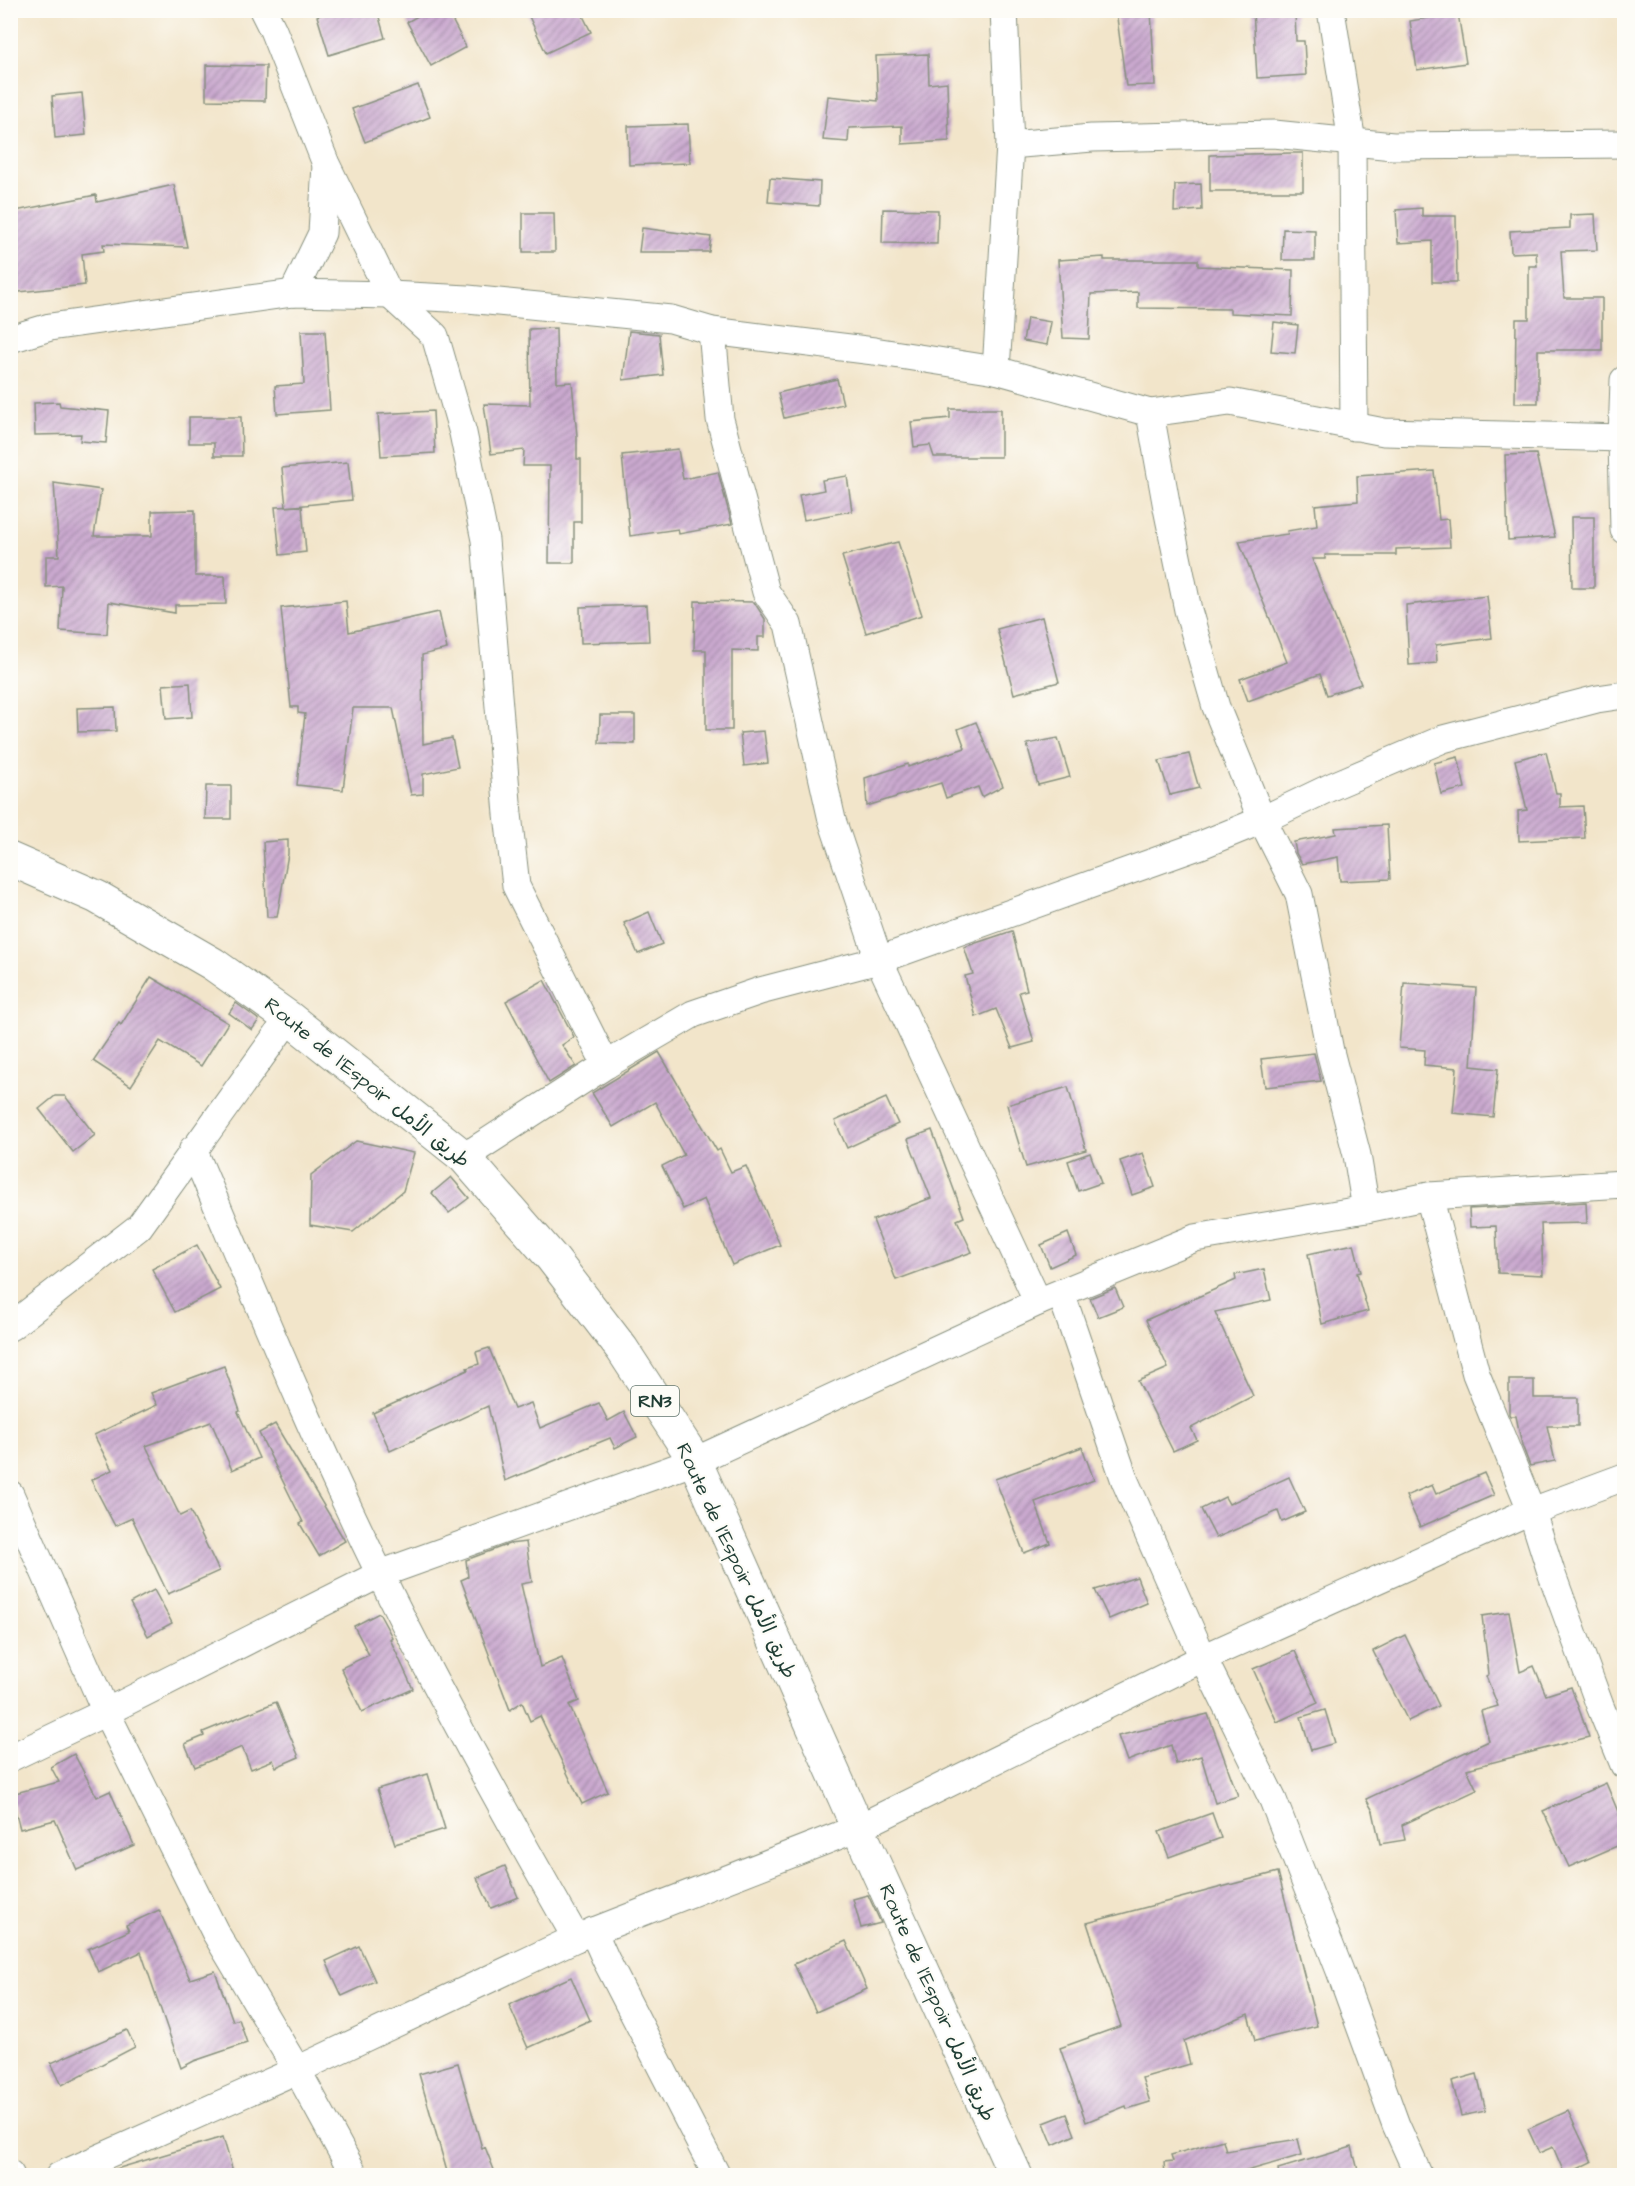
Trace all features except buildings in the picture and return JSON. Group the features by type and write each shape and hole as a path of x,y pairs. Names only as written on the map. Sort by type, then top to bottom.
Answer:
{"highway":[{"name":"Route de l’Espoir طريق الأمل","path":"10,860 97,897 213,964 289,1018 464,1157 552,1258 622,1349 695,1461 858,1828 1016,2175"}],"street":[{"path":"263,10 326,164 390,295 435,336 463,433 485,540 516,886 606,1065"},
{"path":"996,370 1010,145 1004,10"},
{"path":"1331,10 1352,142 1354,427"},
{"path":"1010,145 1092,138 1274,134 1393,146 1624,144"},
{"path":"293,293 322,233 326,164"},
{"path":"10,339 50,327 293,293 468,299 671,319 712,331 874,351 996,370 1150,413 1230,402 1383,432 1623,438"},
{"path":"712,331 720,419 766,592 788,624 832,820 879,960 1050,1298 1125,1481 1203,1658 1273,1800 1340,1971 1396,2125 1419,2175"},
{"path":"1624,380 1624,530"},
{"path":"1150,413 1188,610 1216,707 1262,820 1299,894 1330,1051 1357,1155 1366,1209"},
{"path":"464,1157 606,1065 693,1014 760,991 879,960 1169,856 1262,820 1333,786 1443,740 1597,699 1624,694"},
{"path":"10,1327 139,1227 289,1018"},
{"path":"193,1149 279,1352 380,1574 433,1678 584,1935 606,1960 717,2175"},
{"path":"10,1758 106,1713 380,1574 695,1461 1050,1298 1195,1238 1429,1196 1624,1184"},
{"path":"1429,1196 1476,1374 1532,1512 1555,1583 1624,1765"},
{"path":"59,2175 297,2070 584,1935 858,1828 1203,1658 1532,1512 1624,1477"},
{"path":"10,1494 106,1713 215,1932 297,2070 355,2175"}]}
